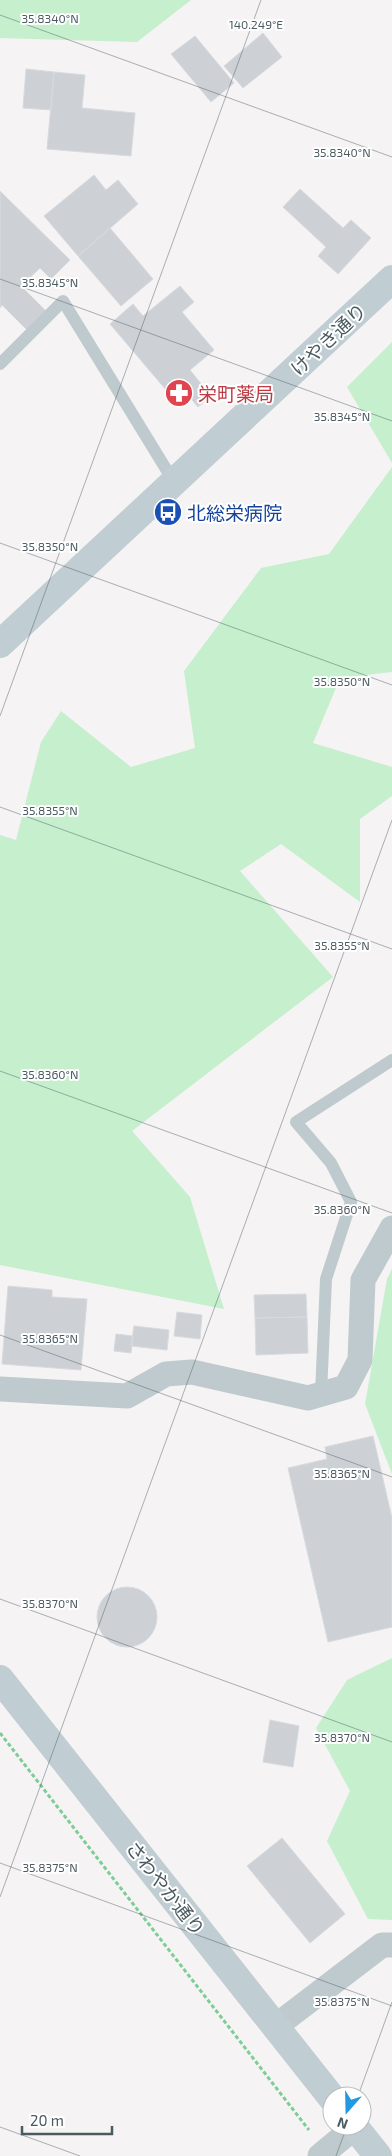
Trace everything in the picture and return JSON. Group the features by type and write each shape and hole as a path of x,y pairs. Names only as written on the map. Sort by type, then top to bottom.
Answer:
{"street":[{"name":"けやき通り","path":"0,644 392,278"},
{"path":"0,1389 127,1396 166,1374 192,1372 308,1398 346,1387 360,1360 363,1280 392,1228"},
{"name":"さわやか通り","path":"2,1685 323,2086"},
{"path":"276,2026 382,1945 392,1945"},
{"path":"323,2154 344,2136"},
{"path":"363,2136 378,2156"}],"lane":[{"path":"0,364 63,301 174,482"},
{"path":"320,1394 326,1279 351,1202 331,1163 296,1122 392,1060"}],"path":[{"path":"0,1733 323,2154"}],"green space":[{"path":"0,0 191,0 137,42 0,38"},
{"path":"392,342 392,463 347,387"},
{"path":"392,467 392,672 340,678 313,743 392,767 392,796 360,819 360,902 281,844 240,871 333,977 132,1131 190,1197 224,1309 0,1265 0,835 16,840 41,742 61,711 131,767 195,748 184,671 261,568 329,554"},
{"path":"392,1269 392,1474 365,1404 387,1279"},
{"path":"392,1658 392,1920 368,1919 327,1841 350,1791 316,1728 347,1680"}],"building":[{"path":"263,33 282,57 243,88 224,66"},
{"path":"195,36 234,83 211,102 171,54"},
{"path":"26,69 54,72 51,110 23,108"},
{"path":"54,72 85,75 82,108 135,113 131,156 47,149"},
{"path":"94,175 106,190 118,180 138,204 78,256 44,216"},
{"path":"300,189 343,228 351,220 371,238 338,274 318,256 326,247 283,207"},
{"path":"0,191 70,260 51,279 40,268 21,286 46,311 27,330 2,305 0,308"},
{"path":"110,228 153,279 121,306 78,256"},
{"path":"180,286 194,302 182,312 214,350 190,370 211,396 198,407 188,395 178,404 110,324 133,304 143,316"},
{"path":"8,1286 52,1290 52,1297 87,1299 81,1370 2,1364"},
{"path":"306,1294 307,1317 255,1318 254,1295"},
{"path":"177,1312 202,1315 200,1339 174,1336"},
{"path":"307,1317 308,1353 256,1355 255,1318"},
{"path":"134,1326 169,1330 167,1350 131,1346"},
{"path":"116,1334 133,1336 131,1353 114,1351"},
{"path":"373,1436 392,1518 392,1627 328,1642 288,1468 327,1459 325,1447"},
{"path":"127,1587 144,1592 152,1600 157,1617 152,1634 144,1642 127,1647 110,1642 102,1634 97,1617 102,1600 110,1592"},
{"path":"270,1720 299,1726 293,1767 263,1762"},
{"path":"282,1838 345,1914 310,1943 247,1866"}],"place":[{"name":"栄町薬局","path":"179,393"},
{"name":"北総栄病院","path":"168,512"}]}
